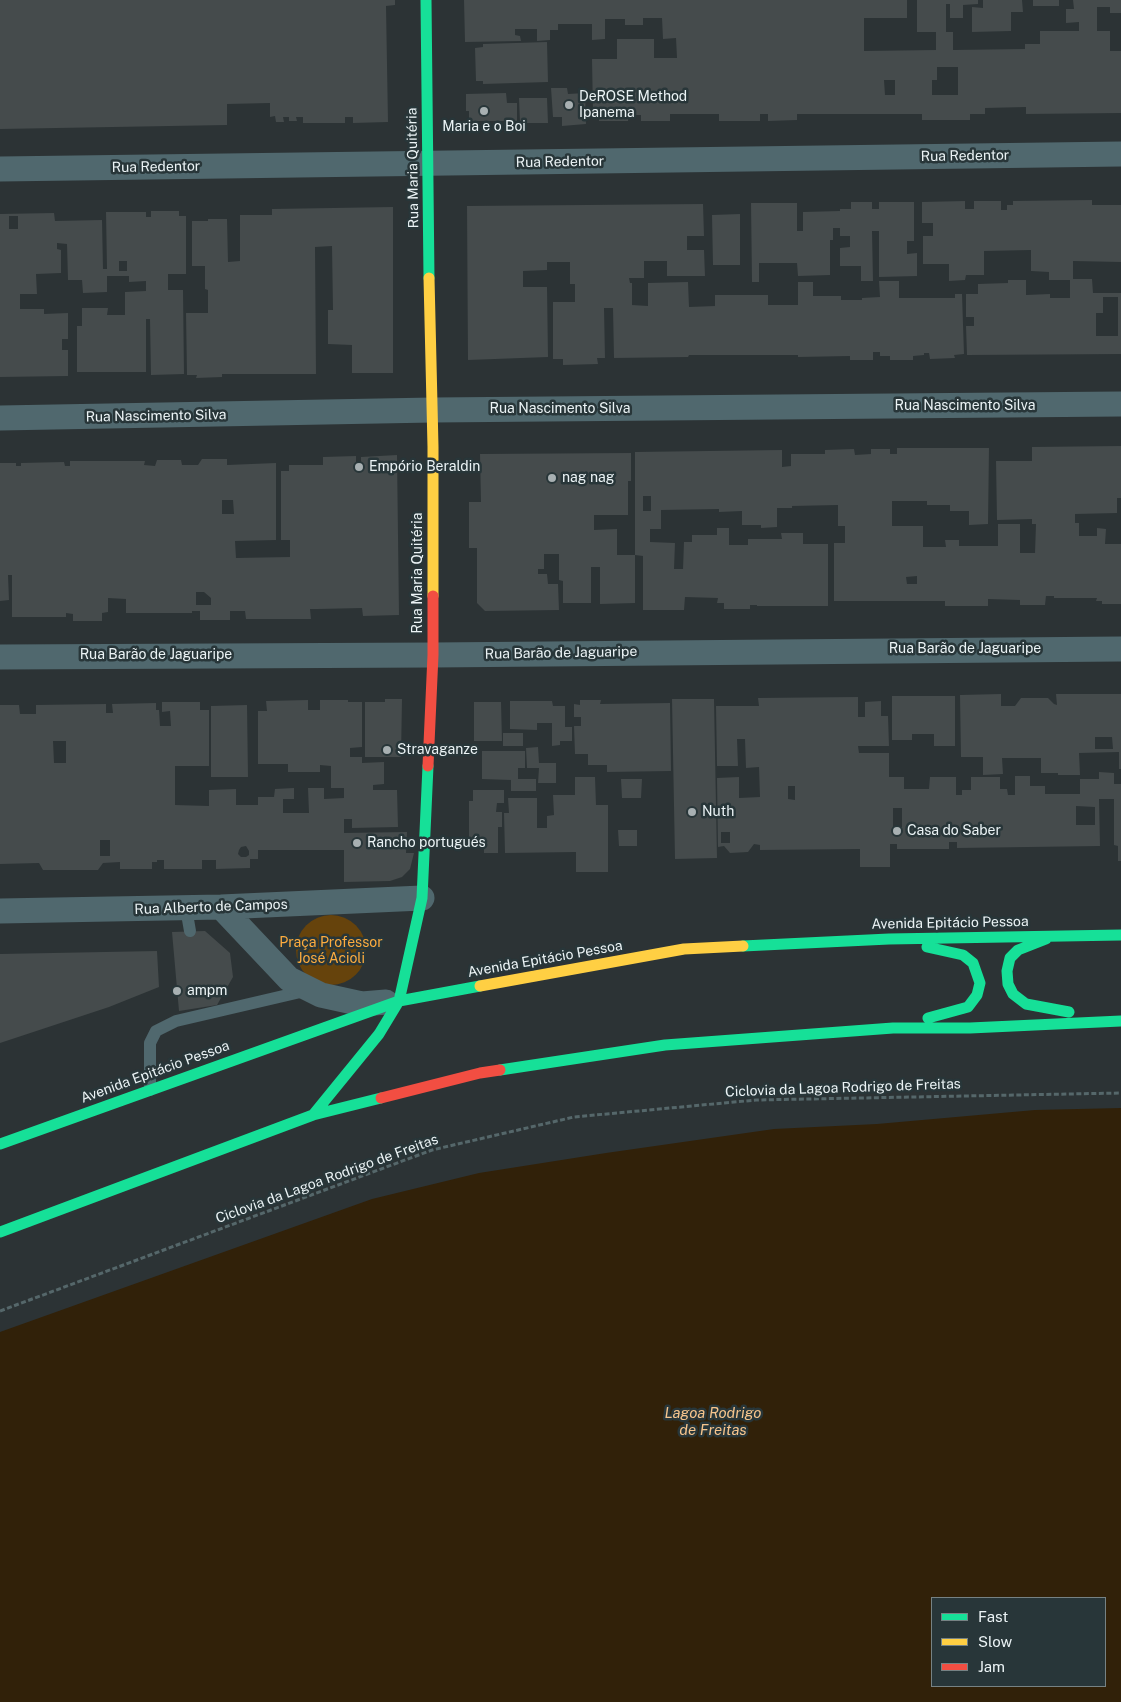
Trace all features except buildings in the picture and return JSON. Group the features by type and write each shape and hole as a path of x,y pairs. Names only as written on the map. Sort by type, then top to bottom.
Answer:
{"main road":[{"name":"Rua Maria Quitéria","path":"314,1115 379,1034 398,1000 422,898 433,655 433,410 427,163 426,0"},
{"name":"Avenida Epitácio Pessoa","path":"0,1144 398,1000 684,949 889,939 1121,935"},
{"path":"1055,936 1018,950 1010,958 1007,972 1008,984 1013,994 1026,1004 1121,1021"},
{"path":"889,939 963,955 973,963 980,983 977,994 968,1007 893,1028"},
{"path":"0,1232 314,1115 480,1074 665,1045 893,1028 970,1028 1121,1021"}],"street":[{"name":"Rua Redentor","path":"0,169 1121,154"},
{"name":"Rua Nascimento Silva","path":"0,418 433,410 1121,404"},
{"name":"Rua Barão de Jaguaripe","path":"0,657 1121,648"},
{"name":"Rua Alberto de Campos","path":"0,911 188,920 221,907 422,898"},
{"path":"221,907 289,979 322,995 362,1004 398,1000"}],"lane":[{"path":"150,1090 150,1043 156,1031 198,1012 311,990"}],"path":[{"name":"Ciclovia da Lagoa Rodrigo de Freitas","path":"0,1311 432,1150 574,1117 756,1100 1121,1093"}],"green space":[{"name":"Praça Professor José Acioli","path":"331,915 344,918 356,925 363,937 366,950 363,963 356,975 344,982 331,985 318,982 306,975 299,963 296,950 299,937 306,925 318,918"}],"water":[{"name":"Lagoa Rodrigo de Freitas","path":"1121,1108 1121,1702 0,1702 0,1332 372,1199 479,1173 774,1129 877,1124 1035,1110"}],"traffic: fast":[{"path":"426,0 429,278"},
{"path":"313,1115 379,1034 399,1001 422,898 428,766"},
{"path":"743,946 889,939 1121,935"},
{"path":"1046,939 1018,950 1010,958 1007,971 1008,984 1013,994 1026,1004 1069,1012"},
{"path":"927,947 963,955 973,963 980,983 977,995 968,1007 928,1018"},
{"path":"0,1144 399,1001 480,986"},
{"path":"500,1070 665,1045 893,1028 970,1028 1121,1021"},
{"path":"0,1232 313,1115 381,1098"}],"traffic: slow":[{"path":"429,278 433,447 433,596"},
{"path":"480,986 684,949 743,946"}],"traffic: jam":[{"path":"428,766 433,655 433,596"},
{"path":"381,1098 480,1073 500,1070"}],"place":[{"name":"DeROSE Method Ipanema","path":"569,105"},
{"name":"Maria e o Boi","path":"484,111"},
{"name":"Empório Beraldin","path":"359,467"},
{"name":"nag nag","path":"552,478"},
{"name":"Stravaganze","path":"387,750"},
{"name":"Nuth","path":"692,812"},
{"name":"Casa do Saber","path":"897,831"},
{"name":"Rancho portugués","path":"357,843"},
{"name":"ampm","path":"177,991"}]}
